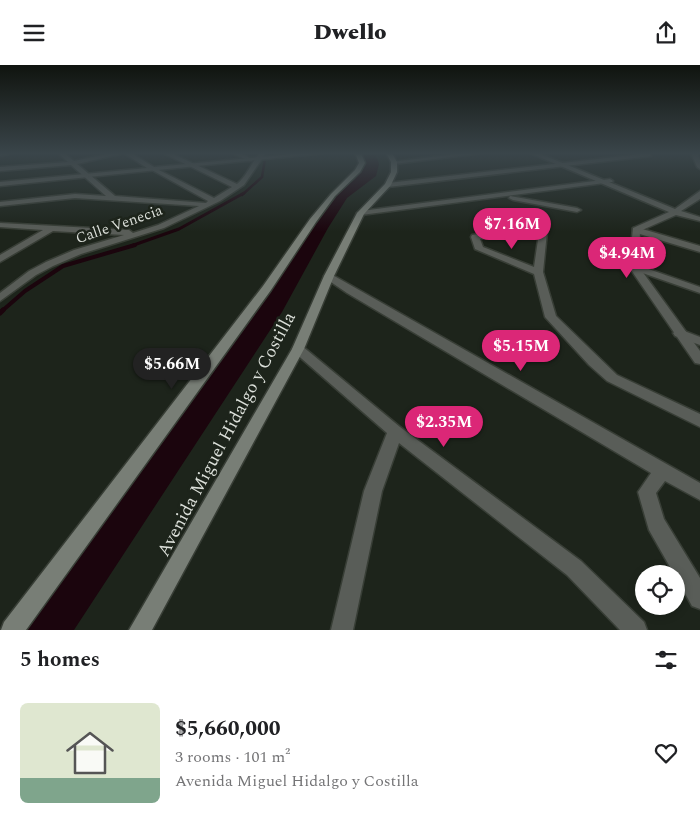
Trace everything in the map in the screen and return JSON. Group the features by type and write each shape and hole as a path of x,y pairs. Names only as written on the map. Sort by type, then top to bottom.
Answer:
{"main road":[{"name":"Avenida Miguel Hidalgo y Costilla","path":"12,630 267,288 313,221 333,195 349,179"},
{"name":"Avenida Miguel Hidalgo y Costilla","path":"140,630 298,349 329,276 361,213 388,185 391,179"}],"street":[{"path":"0,184 45,179"},
{"path":"92,179 112,197"},
{"path":"170,179 209,203"},
{"path":"221,179 237,187"},
{"name":"Calle Venecia","path":"0,298 37,270 77,253 152,229 209,203 237,187 246,179"},
{"path":"388,185 435,179"},
{"path":"594,179 675,212 700,219"},
{"path":"606,179 644,195 645,199"},
{"path":"361,213 610,181"},
{"path":"636,230 675,212 700,195"},
{"path":"0,204 75,196 209,203"},
{"path":"501,196 577,210"},
{"path":"0,213 19,202"},
{"path":"0,225 54,227 134,234"},
{"path":"0,259 54,227"},
{"path":"538,272 479,249 475,237 530,227 543,232 538,272 551,317 594,363 612,378 700,421"},
{"path":"636,230 700,249"},
{"path":"636,230 634,267 700,360"},
{"path":"634,267 700,290"},
{"path":"329,276 351,291 700,492"},
{"path":"679,333 700,341"},
{"path":"298,349 395,431 574,568 636,630"},
{"path":"342,630 373,491 395,431"},
{"path":"662,471 647,491 656,523 700,598"}],"shaded area":[{"path":"355,179 372,179 347,198 328,228 282,312 74,630 22,630 270,293 317,219 335,196"}],"waterway":[{"path":"242,195 259,179"},
{"path":"131,246 179,229 244,193"},
{"path":"2,311 25,291 63,266 135,245"}]}
